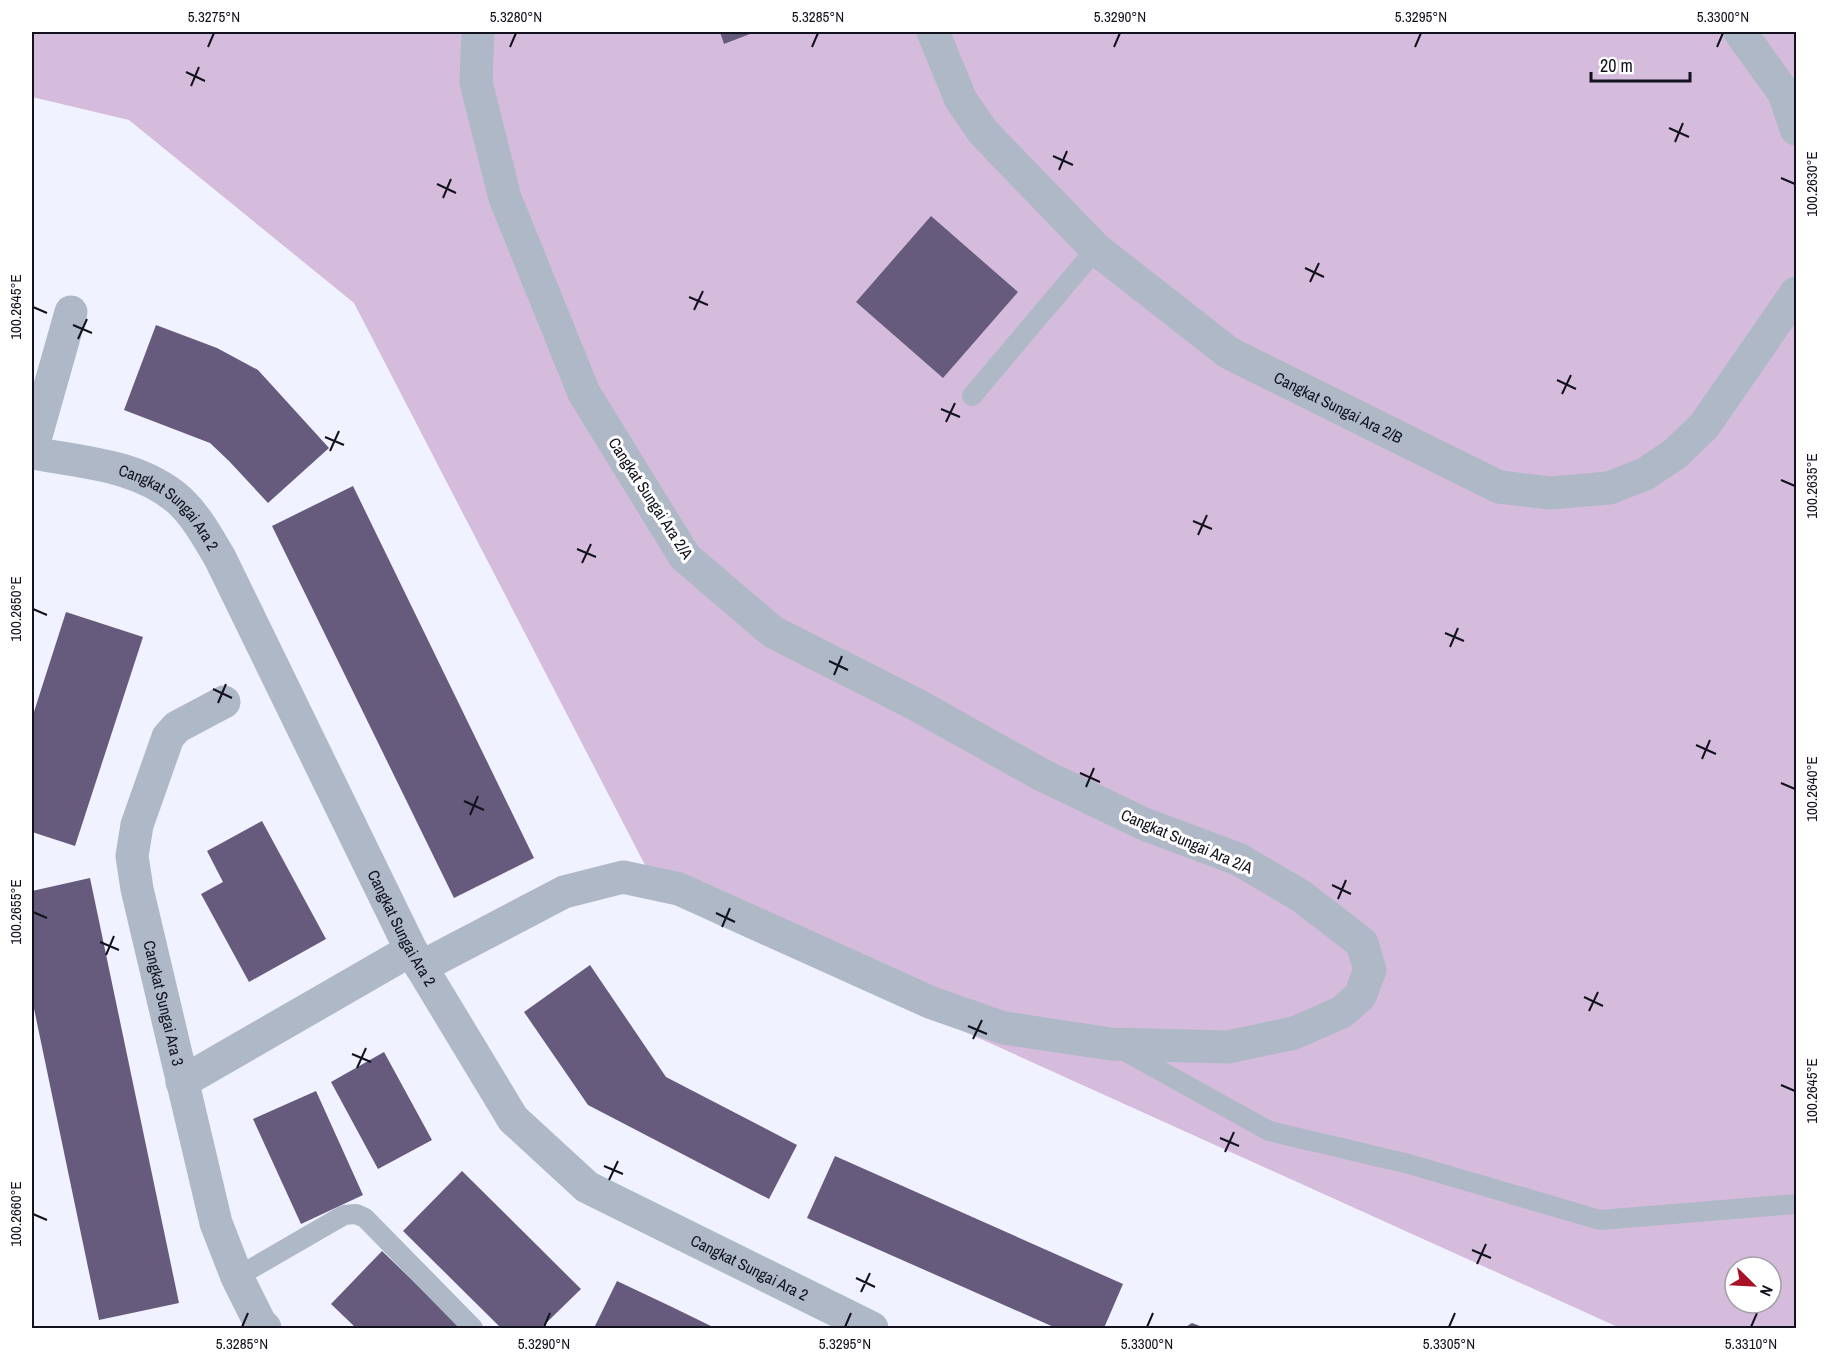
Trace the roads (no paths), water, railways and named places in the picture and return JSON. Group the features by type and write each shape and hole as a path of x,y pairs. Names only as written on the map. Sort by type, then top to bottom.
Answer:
{"street":[{"name":"Cangkat Sungai Ara 2/A","path":"182,1082 416,958 564,892 623,877 679,890 932,1003 1004,1028 1111,1044 1227,1047 1294,1033 1342,1012 1360,996 1370,970 1362,943 1301,896 1238,859 1144,824 1041,775 917,705 772,632 685,557 584,393 505,198 476,82 478,32"},
{"name":"Cangkat Sungai Ara 2/B","path":"933,32 961,100 983,132 1096,249 1229,353 1499,487 1550,493 1609,488 1645,474 1676,453 1704,426 1797,293"},
{"path":"1740,32 1784,93 1797,129"},
{"path":"32,451 71,312"},
{"name":"Cangkat Sungai Ara 2","path":"32,451 122,469 156,484 172,495 199,524 220,558 416,958 513,1119 586,1187 872,1329"},
{"name":"Cangkat Sungai Ara 3","path":"224,702 177,727 168,737 137,825 132,856 137,888 216,1223 237,1277 265,1329"}],"lane":[{"path":"972,396 1096,249"},
{"path":"1111,1044 1269,1131 1409,1164 1600,1220 1797,1204"},
{"path":"237,1277 344,1215 356,1214 365,1218 473,1329"}]}
